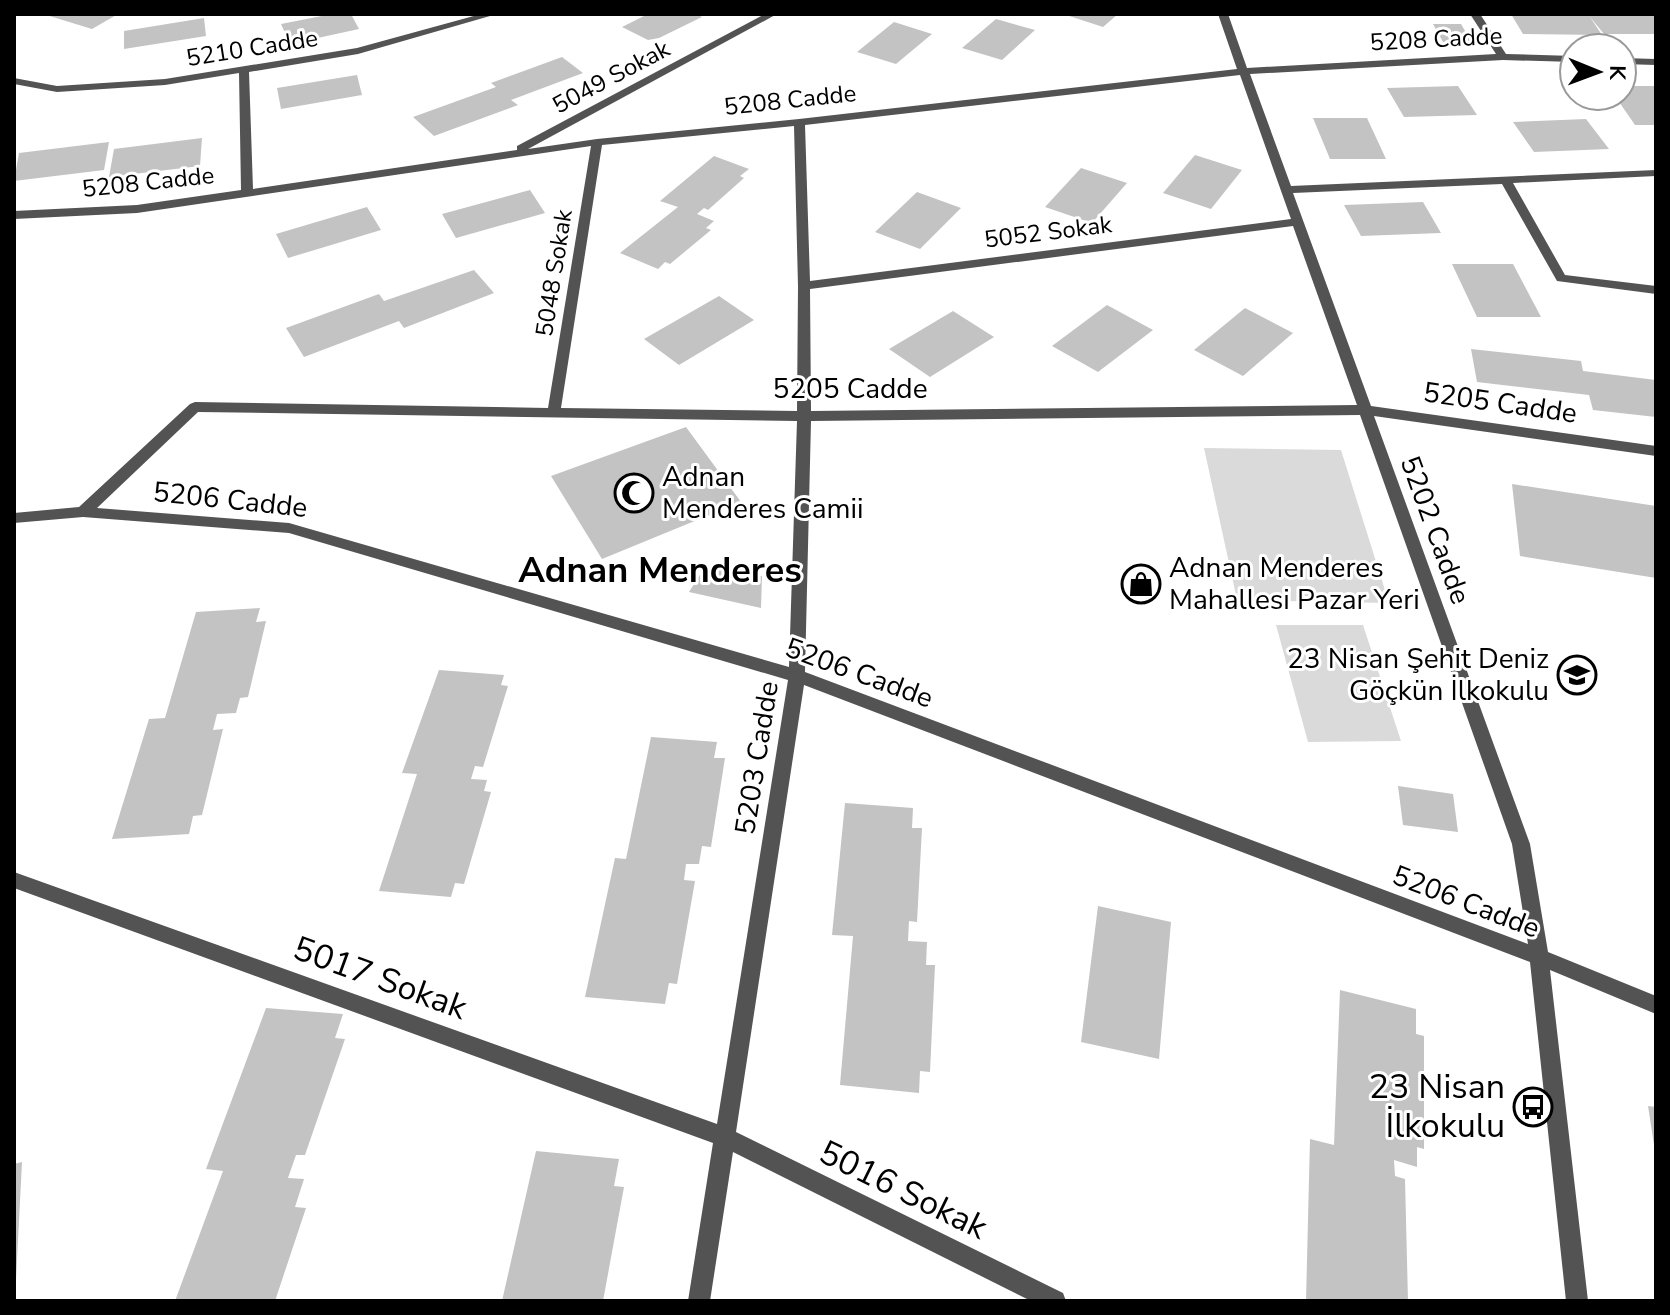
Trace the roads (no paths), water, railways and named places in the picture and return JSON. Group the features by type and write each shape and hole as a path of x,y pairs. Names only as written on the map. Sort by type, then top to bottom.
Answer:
{"street":[{"name":"5210 Cadde","path":"14,81 57,89 165,82 358,51 492,14"},
{"name":"5049 Sokak","path":"512,153 772,14"},
{"name":"5202 Cadde","path":"1223,14 1521,844 1539,957 1577,1301"},
{"path":"1475,14 1503,57"},
{"name":"5208 Cadde","path":"14,215 137,209 597,142 1243,71 1503,57 1558,59"},
{"path":"244,69 247,193"},
{"name":"5203 Cadde","path":"699,1301 797,676 804,416 799,122"},
{"name":"5048 Sokak","path":"554,412 597,142"},
{"path":"1286,190 1656,173"},
{"path":"1506,180 1561,278 1656,290"},
{"name":"5052 Sokak","path":"804,286 1297,222"},
{"name":"5205 Cadde","path":"83,512 195,407 804,416 1364,410 1656,451"},
{"name":"5206 Cadde","path":"14,518 83,512 289,528 797,676 1539,957 1656,1005"},
{"name":"5017 Sokak","path":"14,880 724,1137"},
{"name":"5016 Sokak","path":"724,1137 1055,1301"}],"place":[{"name":"Adnan Menderes Camii","path":"634,493"},
{"name":"Adnan Menderes Mahallesi Pazar Yeri","path":"1141,584"},
{"name":"23 Nisan Şehit Deniz Göçkün İlkokulu","path":"1577,675"},
{"name":"23 Nisan İlkokulu","path":"1533,1107"}],"district":[{"name":"Adnan Menderes","path":"660,570"}]}
